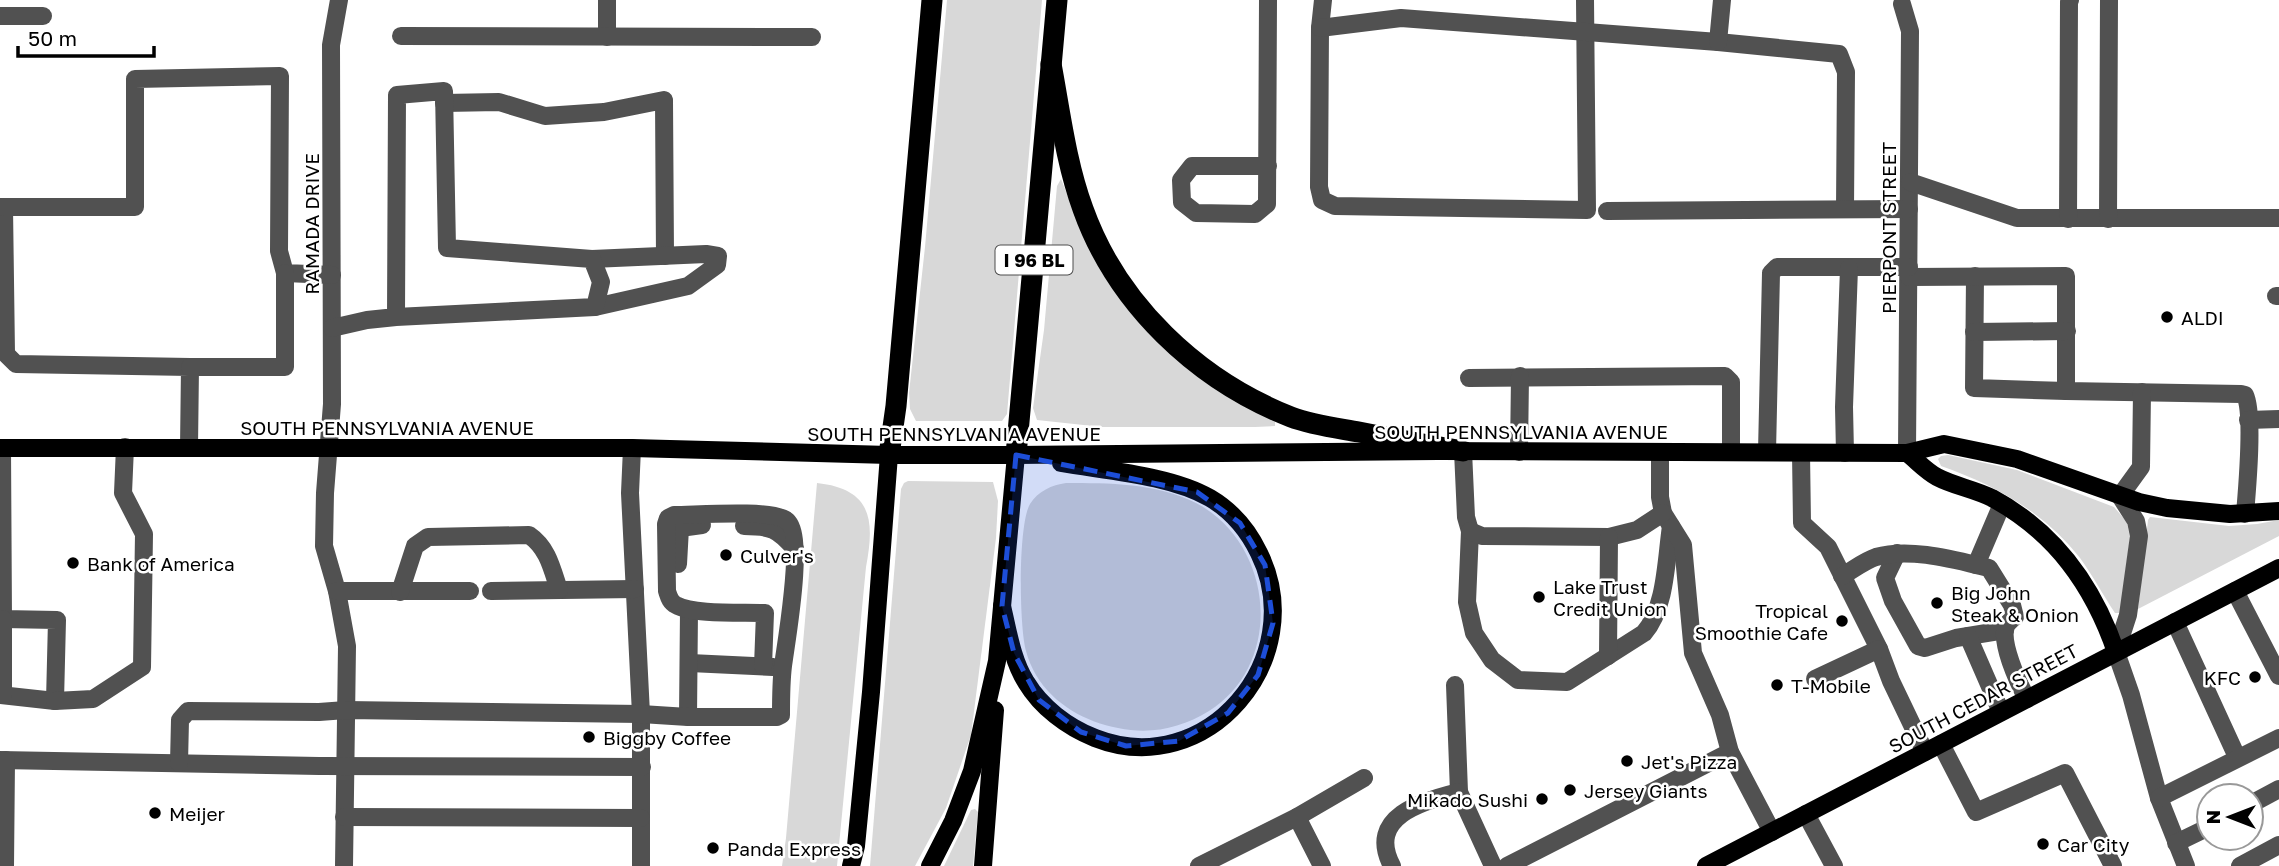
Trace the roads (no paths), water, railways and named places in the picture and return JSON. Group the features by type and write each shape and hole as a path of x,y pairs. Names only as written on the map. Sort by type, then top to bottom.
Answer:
{"highway":[{"path":"890,455 932,0"},
{"name":"I 96 BL","path":"1016,455 1057,0"},
{"path":"1051,64 1068,159 1082,208 1096,242 1125,292 1163,334 1204,369 1293,418 1463,451"}],"main road":[{"name":"SOUTH PENNSYLVANIA AVENUE","path":"1,448 632,448 890,455 1016,455 1463,451 1908,453 1944,444 2017,459 2152,505 2190,511 2245,514 2279,511"},
{"path":"1908,453 1937,477 1971,488 2002,504 2042,533 2077,572 2104,618 2116,652"},
{"path":"854,866 890,455"},
{"path":"1002,606 1020,671 1039,700 1082,732 1116,744 1137,747 1179,741 1209,727 1228,713 1243,698 1258,676 1269,646 1273,623 1271,586 1260,555 1240,523 1213,500 1170,482 1016,455"},
{"name":"I 96 BL","path":"930,866 953,821 968,782 997,661 1016,455"},
{"name":"SOUTH CEDAR STREET","path":"1709,865 2279,568"},
{"path":"983,866 993,755 997,661"}],"street":[{"name":"RAMADA DRIVE","path":"339,0 331,45 332,404 324,546 337,591 347,646 344,866"},
{"path":"607,0 607,37"},
{"path":"1268,0 1268,166 1267,204 1255,214 1196,213 1182,202 1181,180 1192,166 1268,166"},
{"path":"1323,0 1320,28 1319,187 1322,200 1335,206 1587,210 1585,0"},
{"path":"1718,42 1722,0"},
{"path":"2068,219 2070,0"},
{"path":"2108,219 2109,0"},
{"name":"PIERPONT STREET","path":"1901,1 1910,31 1908,453"},
{"path":"0,16 43,16"},
{"path":"1320,28 1401,18 1839,54 1846,72 1845,209"},
{"path":"401,36 812,37"},
{"path":"280,76 279,251 285,272 285,368 16,364 6,354 2,207 135,207 135,79 280,76"},
{"path":"332,328 396,317 595,307 688,286 718,265 718,256 706,254 592,259 447,248 444,91 397,95 396,317"},
{"path":"444,103 499,102 545,116 604,112 664,100 665,256"},
{"path":"1910,182 2017,218 2279,218"},
{"path":"1608,211 1909,209"},
{"path":"592,259 601,282 595,307"},
{"path":"1767,452 1771,273 1777,267 1849,268 1975,276 2066,276 2066,391"},
{"path":"1845,453 1849,268"},
{"path":"285,272 332,275"},
{"path":"1975,276 1974,388 2245,396 2248,402 2245,514"},
{"path":"1975,332 2067,331"},
{"path":"189,447 190,367"},
{"path":"1519,452 1520,376"},
{"path":"1469,378 1725,376 1731,382 1731,452"},
{"path":"2142,392 2141,467 2120,495 2136,521 2139,536 2128,615 2116,652 2131,695 2159,798 2186,866"},
{"path":"2248,420 2279,419"},
{"path":"1,448 1,695 55,701 93,699 142,667 145,534 123,493 125,447"},
{"path":"632,448 630,493 641,714 641,866"},
{"path":"1463,451 1465,517 1470,531 1467,602 1474,632 1492,660 1518,680 1567,682 1644,633 1653,623 1659,608 1667,520"},
{"path":"1660,452 1660,497 1667,520 1683,545 1693,653 1720,715 1730,752 1772,832"},
{"path":"1801,453 1802,523 1828,547 1879,649 1891,681 1976,812 2066,773 2113,866"},
{"path":"1976,565 2002,504"},
{"path":"179,763 180,720 188,711 319,712 346,709 777,717 780,715 783,667 790,628 795,549 793,528 782,518 751,514 674,515 668,518 666,524 669,599 689,610 765,613 763,666"},
{"path":"1470,531 1482,536 1609,537 1667,520"},
{"path":"400,592 415,546 428,537 529,535 541,542 559,590"},
{"path":"1608,656 1609,537"},
{"path":"1842,576 1873,558 1897,553 1951,559 1989,568 2012,605 2015,617 2007,624 2004,634 2013,669 2027,699"},
{"path":"1897,553 1885,578 1893,601 1918,646 1925,648 1968,636 2006,630"},
{"path":"491,591 635,589"},
{"path":"337,591 470,591"},
{"path":"2235,591 2279,676"},
{"path":"688,717 689,610"},
{"path":"3,619 57,620 55,701"},
{"path":"2175,622 2238,757"},
{"path":"1968,636 2001,712"},
{"path":"1815,679 1879,649"},
{"path":"690,663 783,667"},
{"path":"1455,685 1459,792 1493,866"},
{"path":"2159,798 2279,738"},
{"path":"1507,866 1730,752"},
{"path":"5,866 3,760 642,767"},
{"path":"1199,866 1297,817 1364,778"},
{"path":"1392,866 1384,840 1391,821 1429,799 1459,792"},
{"path":"1806,814 1834,866"},
{"path":"344,817 641,818"},
{"path":"1297,817 1322,866"},
{"path":"2176,843 2195,834"},
{"path":"2240,866 2279,845"}],"place":[{"name":"ALDI","path":"2167,317"},
{"name":"Culver's","path":"726,555"},
{"name":"Bank of America","path":"73,563"},
{"name":"Lake Trust Credit Union","path":"1539,597"},
{"name":"Big John Steak & Onion","path":"1937,603"},
{"name":"Tropical Smoothie Cafe","path":"1842,621"},
{"name":"KFC","path":"2255,677"},
{"name":"T-Mobile","path":"1777,685"},
{"name":"Biggby Coffee","path":"589,737"},
{"name":"Jet's Pizza","path":"1627,761"},
{"name":"Jersey Giants","path":"1570,790"},
{"name":"Mikado Sushi","path":"1542,799"},
{"name":"Meijer","path":"155,813"},
{"name":"Car City","path":"2043,844"},
{"name":"Panda Express","path":"713,848"}]}
